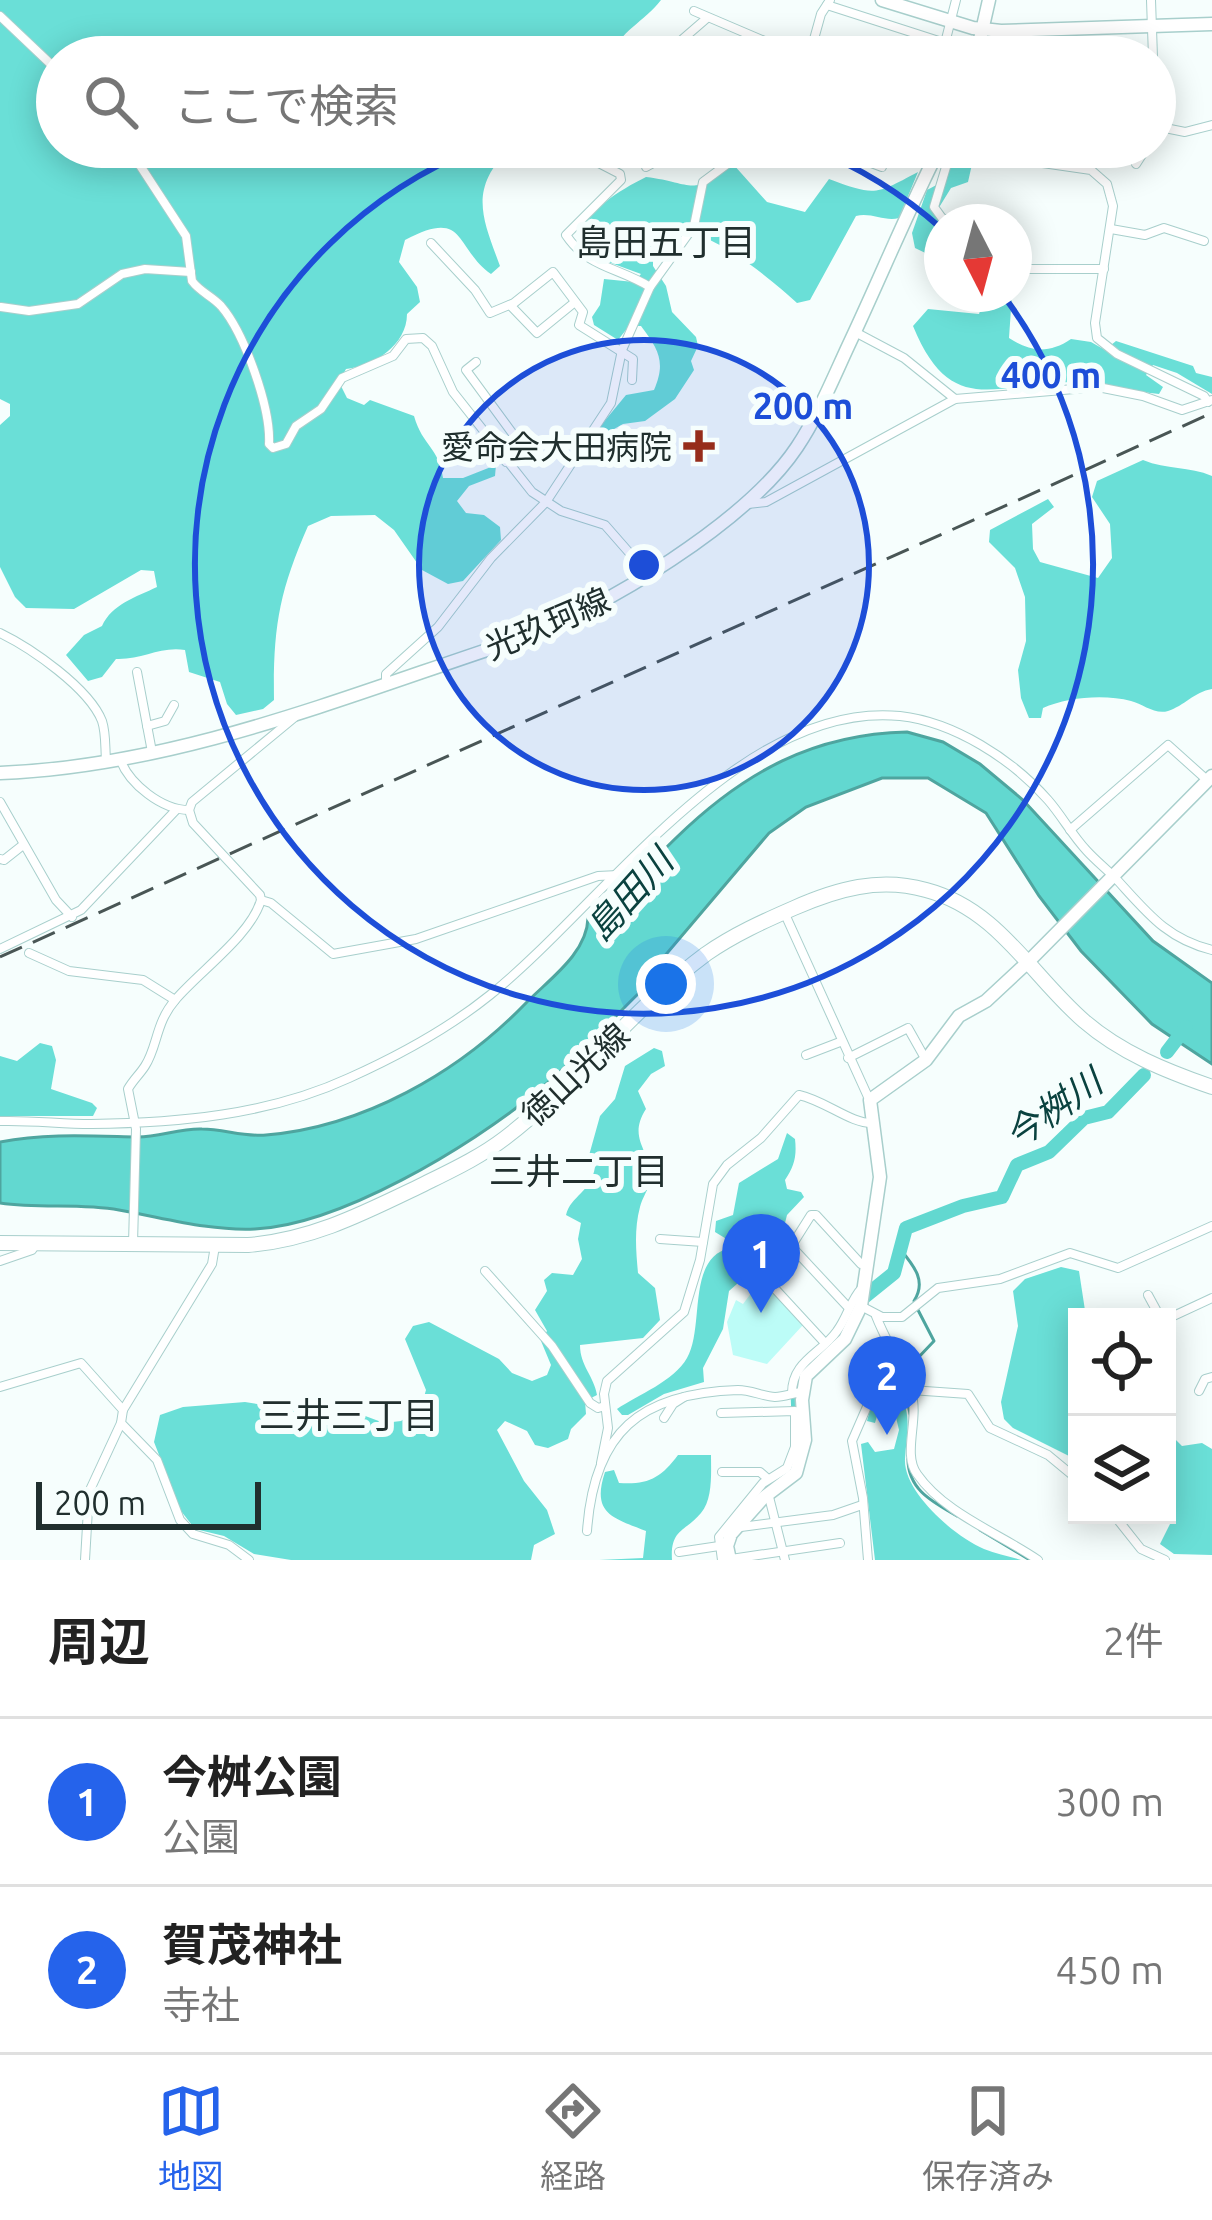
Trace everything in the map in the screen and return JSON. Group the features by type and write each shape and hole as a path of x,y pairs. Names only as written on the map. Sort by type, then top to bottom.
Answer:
{"main road":[{"name":"徳山光線","path":"0,1243 133,1239 214,1246 280,1242 314,1234 488,1150 526,1121 708,953 784,912 852,886 901,885 926,890 974,912 1032,959 1067,1006 1104,1037 1152,1064 1212,1087"}],"street":[{"path":"882,0 983,30 1212,24"},
{"path":"947,36 956,0"},
{"path":"981,36 989,0"},
{"path":"1151,0 1153,36"},
{"path":"814,36 829,2 925,36"},
{"path":"694,11 752,36"},
{"path":"0,16 36,50"},
{"path":"687,36 707,18"},
{"path":"1176,130 1212,125"},
{"path":"142,168 187,236 198,290 224,310 249,353 273,448 286,444 296,426 321,409 342,378 393,356 412,337 429,341 453,392 506,462 546,502 605,525 647,573"},
{"path":"608,168 620,174 621,180 566,235 589,261 650,287"},
{"path":"386,683 386,674 439,627 491,558 546,502 611,403 622,350 650,287 694,226 703,182 722,168"},
{"name":"光玖珂線","path":"0,773 153,754 252,727 559,625 591,610 745,503 795,450 930,168"},
{"path":"935,204 946,168"},
{"path":"1081,168 1099,175 1111,195 1097,338 1117,354 1210,401"},
{"path":"1111,229 1144,235 1164,228 1204,241"},
{"path":"431,243 475,290 486,311 510,305 553,272 583,312 578,325 633,359 632,380"},
{"path":"1032,268 1104,269"},
{"path":"1,307 28,311 78,304 122,274 145,269 191,272"},
{"path":"510,305 536,333 575,302"},
{"path":"855,332 904,358 955,399"},
{"path":"476,362 466,370 521,445 506,462"},
{"path":"745,503 766,502 955,399 1098,387 1182,410 1210,401"},
{"path":"0,634 38,652 93,706 113,760 159,802 189,810"},
{"path":"137,672 153,754"},
{"path":"147,726 165,721 174,705"},
{"path":"133,1239 135,1126 128,1089 148,1061 155,1032 175,1000 242,929 261,900 193,823 189,810 192,802 295,718 296,712"},
{"path":"0,1120 135,1126 274,1104 336,1083 377,1064 492,994 685,810 755,757 814,726 874,716 922,720 974,742 1031,783 1112,880 1172,937 1212,950"},
{"path":"252,727 261,741 259,748"},
{"path":"871,1100 926,1060 959,1016 986,1000 1032,959 1210,778 1168,745 1070,830"},
{"path":"0,802 56,900 72,917"},
{"path":"0,949 72,917 176,810"},
{"path":"0,859 23,845"},
{"path":"261,900 271,903 333,955 416,939 598,876 618,874"},
{"path":"784,912 865,1097 871,1100"},
{"path":"29,953 69,971 143,980 175,1000"},
{"path":"848,1058 908,1028 926,1060"},
{"path":"806,1055 840,1042"},
{"path":"601,1463 607,1381 617,1367 684,1312 703,1242 710,1192 718,1176 782,1117 794,1097 834,1106 854,1122 874,1123"},
{"path":"725,1554 719,1537 770,1488 789,1481 800,1465 805,1441 797,1369 842,1323 864,1288 880,1177 871,1100"},
{"path":"825,1343 766,1280 767,1273 811,1214 861,1264 868,1264"},
{"path":"791,1246 854,1306 875,1315 902,1317 938,1288 1000,1279 1059,1254 1081,1254 1118,1268 1212,1226"},
{"path":"660,1239 703,1242"},
{"path":"0,1261 32,1250 37,1243"},
{"path":"85,1560 89,1492 122,1423 123,1410 212,1264 214,1246"},
{"path":"485,1271 552,1346 590,1403 607,1410 613,1420 628,1422"},
{"path":"1148,1295 1156,1308"},
{"path":"1176,1313 1212,1298"},
{"path":"587,1531 592,1480 628,1422 671,1398 741,1390 779,1397 797,1392 806,1376 845,1339 854,1306"},
{"path":"875,1315 912,1393 911,1460 918,1476 946,1502 1038,1560"},
{"path":"0,1388 81,1363 123,1410"},
{"path":"1199,1391 1212,1376"},
{"path":"868,1560 852,1441 864,1406 912,1393 968,1394 990,1428 1048,1455 1068,1472"},
{"path":"664,1418 684,1396"},
{"path":"779,1397 780,1412"},
{"path":"721,1413 794,1411 795,1447 787,1468 739,1526 725,1554"},
{"path":"122,1423 157,1460 180,1520 194,1534 229,1545 249,1560"},
{"path":"722,1472 760,1472 770,1488 784,1556"},
{"path":"739,1526 833,1515 862,1504"},
{"path":"1121,1524 1141,1549 1165,1560"},
{"path":"679,1552 784,1556 840,1543"}],"shaded area":[{"path":"0,0 661,0 624,36 36,36 36,168 494,168 483,204 500,266 491,274 450,229 425,231 405,240 399,262 417,287 420,302 407,314 401,335 387,352 346,369 339,382 347,398 364,405 370,400 414,416 443,478 463,478 496,465 495,476 469,486 457,501 466,513 484,515 500,527 501,540 463,581 448,584 422,570 394,530 375,515 331,516 308,526 280,611 274,700 263,709 236,715 220,682 189,672 185,650 116,659 102,677 88,681 66,655 118,607 157,587 154,571 141,570 74,609 26,608 15,597 0,567 0,425 10,416 10,404 0,399"},
{"path":"727,168 737,168 767,202 805,212 829,179 876,190 918,172 899,218 856,216 810,300 797,303 756,269 704,237 673,232 653,266 666,286 672,312 696,337 694,370 675,399 645,421 623,424 600,437 598,429 626,395 654,390 660,364 641,326 629,326 618,340 594,325 592,317 600,305 604,279 634,282 641,274 592,256 577,239 606,202 646,177 692,186"},
{"path":"949,168 971,168 968,182 951,188 941,204 924,204 924,252 915,248 912,233 927,190 944,181"},
{"path":"925,312 1011,312 1009,338 1024,346 1047,349 1071,339 1105,350 1116,341 1193,366 1196,373 1212,377 1212,394 1153,365 1146,375 1163,387 1159,394 1076,382 1000,389 961,385 944,375 928,356 913,326"},
{"path":"1143,460 1212,476 1212,689 1163,712 1121,699 1086,698 1053,704 1043,708 1041,718 1029,718 1018,670 1026,641 1025,597 1015,568 989,542 990,530 1048,499 1054,507 1032,524 1033,549 1040,562 1098,578 1112,558 1110,524 1092,497 1097,481"},
{"path":"40,1043 52,1046 56,1060 51,1089 92,1103 97,1108 93,1116 0,1116 0,1056 17,1061"},
{"path":"654,1048 662,1051 665,1066 651,1074 638,1091 646,1109 639,1137 650,1180 638,1215 636,1248 638,1273 655,1288 660,1320 643,1338 580,1345 597,1395 585,1401 586,1414 568,1439 548,1448 535,1445 527,1431 505,1421 497,1430 524,1481 547,1510 555,1534 534,1545 531,1560 291,1560 254,1554 224,1536 195,1529 181,1511 154,1442 160,1415 183,1407 245,1402 313,1413 344,1408 384,1423 401,1421 421,1407 426,1390 405,1339 413,1326 429,1322 499,1359 512,1373 532,1381 547,1375 551,1365 541,1341 547,1331 535,1310 547,1291 544,1280 552,1273 573,1275 582,1259 581,1223 566,1215 593,1176 595,1167 588,1159 600,1116 615,1099 625,1066"},
{"path":"787,1133 795,1139 796,1151 785,1180 787,1189 804,1197 787,1215 779,1247 729,1291 723,1329 703,1368 704,1382 664,1394 622,1415 617,1409 665,1381 687,1358 707,1265 733,1243 715,1232 716,1221 733,1215 739,1183 778,1159"},
{"path":"1061,1267 1079,1271 1085,1308 1068,1308 1068,1456 1004,1419 1001,1402 1018,1326 1013,1291 1025,1279"},
{"path":"761,1280 803,1325 767,1364 733,1355 727,1322 736,1300 743,1304"},
{"path":"889,1393 899,1394 906,1410 907,1472 921,1499 972,1543 1021,1560 875,1560 861,1444 868,1442 875,1452 894,1449 899,1430 894,1409 879,1409 875,1423 867,1421 871,1406 885,1402"},
{"path":"1176,1440 1182,1446 1202,1443 1212,1449 1212,1555 1174,1554 1160,1544 1170,1524 1176,1524"},
{"path":"678,1455 711,1455 711,1478 705,1507 676,1537 672,1560 599,1560 643,1558 646,1531 615,1518 603,1506 605,1472 614,1470 619,1483 638,1483 660,1474"}],"water":[{"name":"島田川","path":"907,732 943,742 980,764 1023,800 1153,941 1212,983 1212,1064 1152,1024 1081,951 986,813 928,778 882,778 806,807 769,833 651,972 640,992 562,1070 475,1137 363,1199 289,1224 255,1229 203,1226 104,1208 0,1203 0,1142 51,1136 146,1137 194,1129 266,1135 338,1121 407,1092 499,1029 574,955 588,918 728,793 811,749 873,734"}],"waterway":[{"name":"今桝川","path":"1167,1052 1186,1027"},
{"name":"今桝川","path":"858,1302 894,1273 906,1228 1002,1197 1017,1165 1049,1152 1084,1118 1108,1112 1144,1075"},
{"path":"900,1249 919,1280 914,1301"},
{"path":"908,1376 934,1341 918,1310"},
{"name":"今桝川","path":"798,1405 801,1377 831,1346"},
{"path":"906,1392 910,1414"},
{"path":"908,1459 917,1487 957,1516"},
{"path":"980,1530 1030,1560"}],"railway":[{"path":"0,957 1212,413"}],"place":[{"name":"愛命会大田病院","path":"699,446"},
{"name":"今桝公園","path":"761,1313"},
{"name":"賀茂神社","path":"887,1435"}],"district":[{"name":"島田五丁目","path":"666,241"},
{"name":"三井二丁目","path":"579,1170"},
{"name":"三井三丁目","path":"349,1414"}]}
